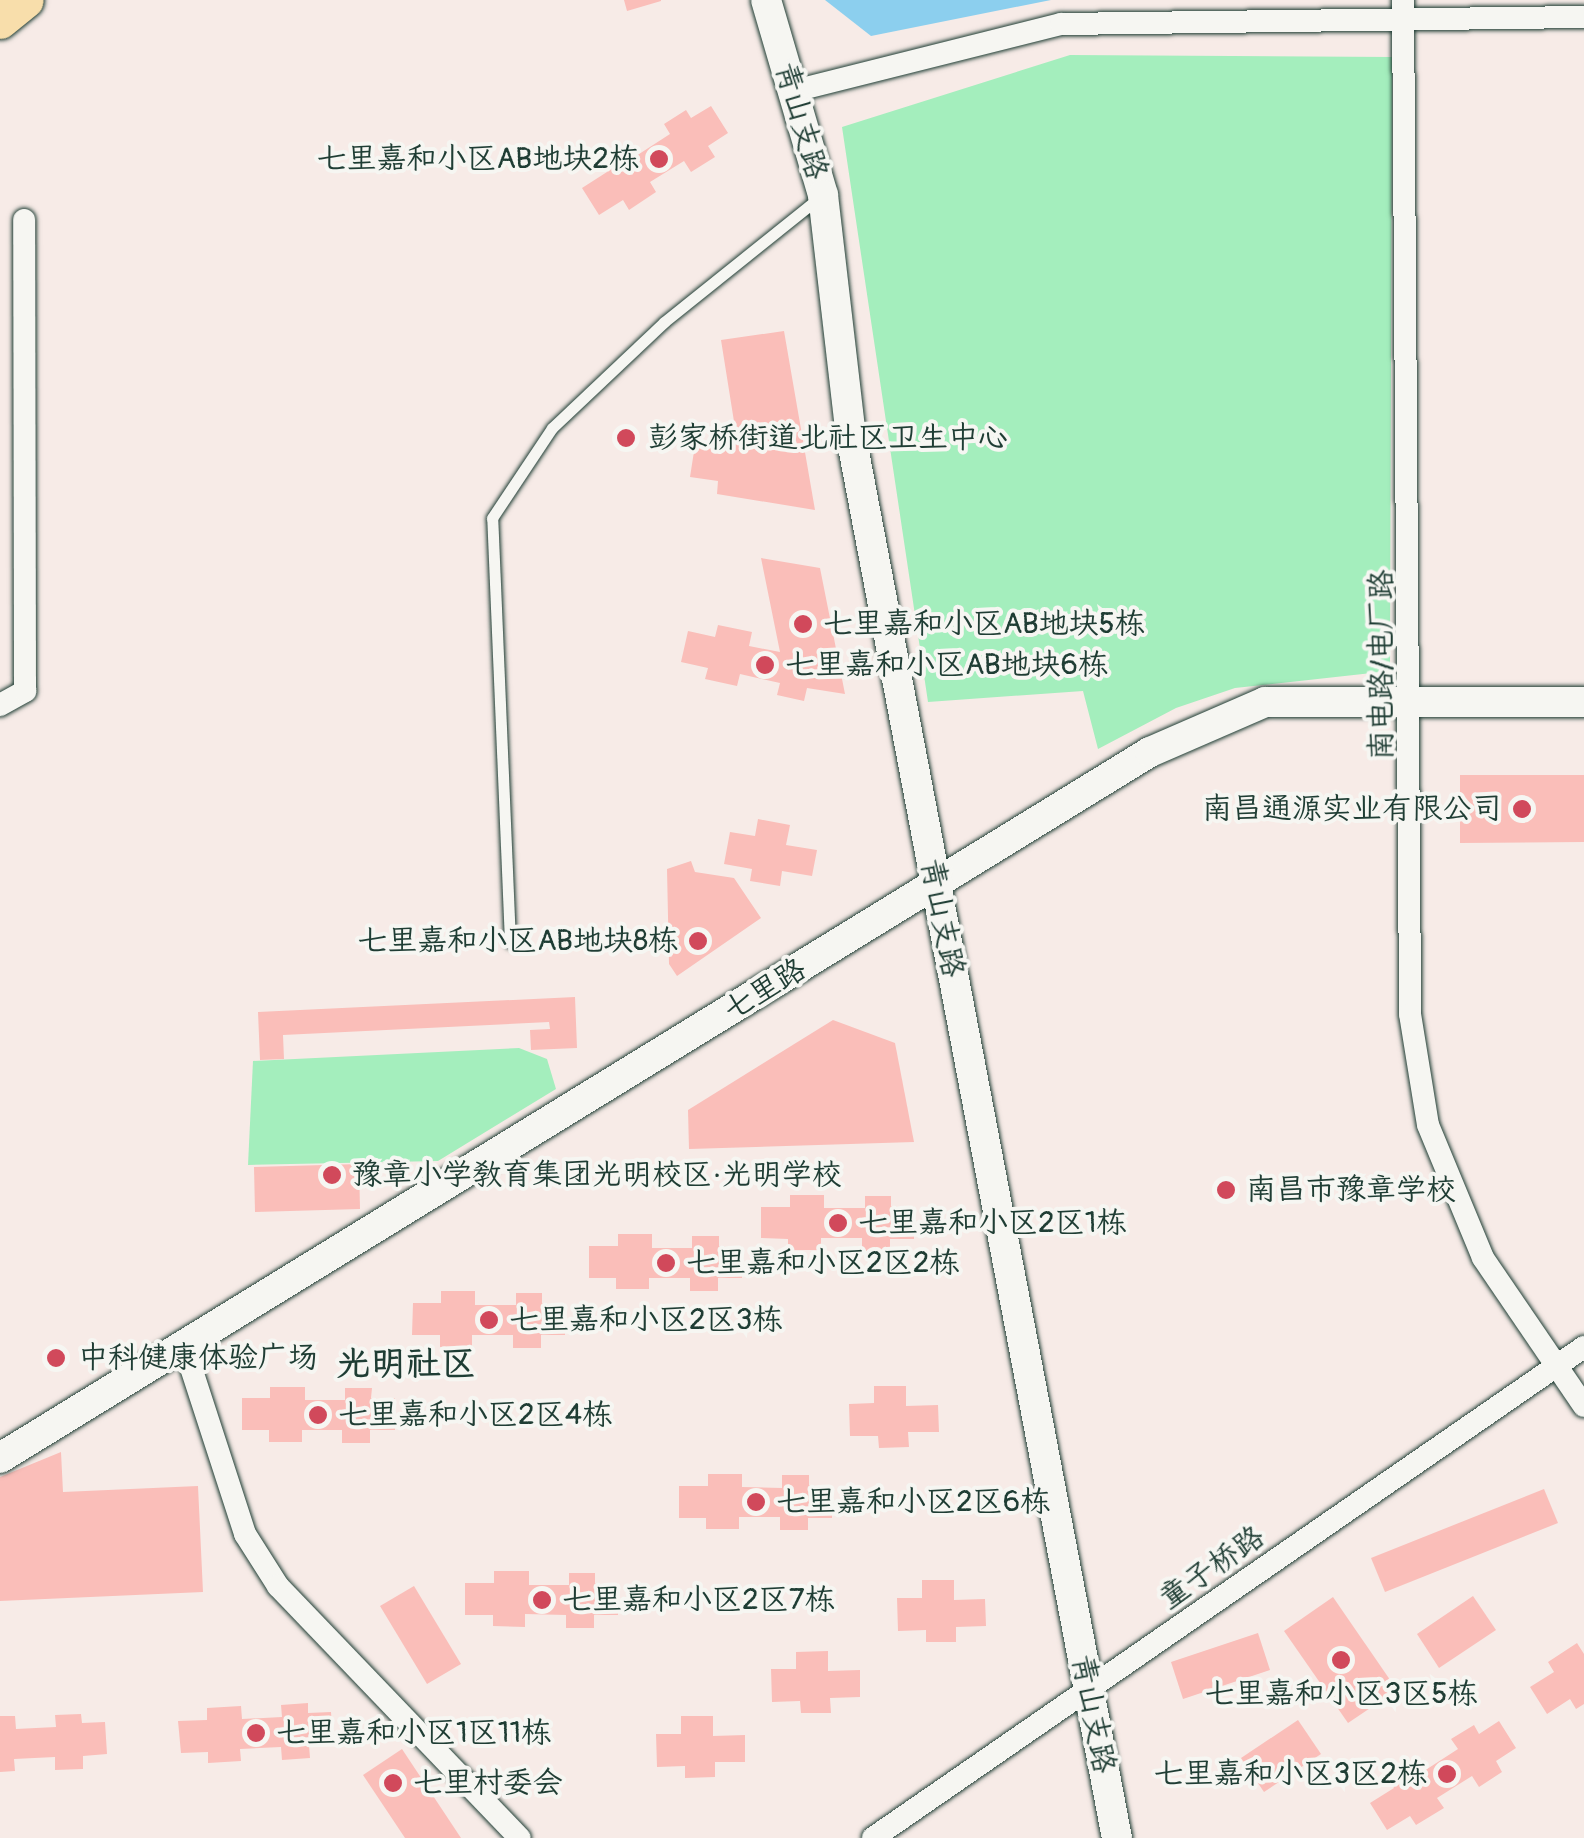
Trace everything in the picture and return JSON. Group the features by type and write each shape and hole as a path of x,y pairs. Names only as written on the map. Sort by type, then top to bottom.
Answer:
{"main road":[{"path":"0,21 26,0"}],"street":[{"name":"青山支路","path":"766,0 822,196 851,436 1116,1838"},
{"path":"794,92 1061,24 1404,10 1584,17"},
{"name":"南电路/电厂路","path":"1404,10 1413,700 1410,1014 1428,1126 1483,1258 1584,1406"},
{"path":"0,705 25,692 24,220"},
{"name":"七里路","path":"0,1458 1150,752 1264,702 1584,702"},
{"path":"184,1346 245,1534 278,1586 520,1838"},
{"name":"童子桥路","path":"874,1838 1584,1347"}],"lane":[{"path":"510,942 492,518 552,428 664,322 822,196"}],"green space":[{"path":"1070,55 1392,57 1390,671 1235,688 1176,708 1098,749 1083,691 928,702 842,127"},
{"path":"519,1048 547,1059 556,1089 438,1161 248,1165 253,1061"}],"water":[{"path":"825,0 1051,0 871,36"}],"building":[{"path":"624,0 661,0 661,1 627,11"},
{"name":"七里嘉和小区AB地块2栋","path":"711,106 728,133 708,146 715,157 691,172 684,161 650,182 656,192 629,210 623,200 599,215 582,188 607,172 600,162 629,144 636,156 670,134 664,124 686,110 691,118"},
{"path":"784,331 815,510 717,494 718,481 690,477 695,445 720,449 722,432 736,434 721,340"},
{"name":"七里嘉和小区AB地块5栋","path":"761,558 820,568 845,694 807,688 804,701 777,695 780,683 740,674 737,686 705,679 708,668 681,662 688,631 715,637 718,625 752,632 749,646 780,652"},
{"name":"南昌通源实业有限公司","path":"1460,775 1584,775 1584,842 1460,843"},
{"path":"758,819 790,825 786,845 817,850 812,876 782,871 780,886 750,881 752,869 724,864 730,832 755,836"},
{"name":"七里嘉和小区AB地块8栋","path":"691,861 695,872 734,878 761,918 677,976 669,964 667,869"},
{"path":"575,997 577,1048 531,1050 530,1030 550,1029 549,1022 283,1035 284,1059 260,1060 258,1012"},
{"path":"833,1020 895,1043 914,1142 689,1149 688,1110"},
{"path":"359,1164 360,1209 255,1212 254,1167"},
{"name":"七里嘉和小区2区1栋","path":"790,1195 824,1195 824,1208 865,1208 865,1196 891,1196 891,1206 914,1206 914,1239 890,1239 890,1251 862,1251 862,1238 821,1238 821,1250 788,1250 788,1239 761,1238 761,1207 790,1207"},
{"name":"七里嘉和小区2区2栋","path":"618,1234 652,1234 652,1248 692,1248 692,1236 719,1236 719,1246 742,1246 742,1278 718,1278 718,1291 690,1291 690,1278 649,1278 649,1289 616,1289 616,1278 589,1278 589,1246 618,1246"},
{"name":"七里嘉和小区2区3栋","path":"441,1291 475,1291 475,1305 516,1305 516,1293 542,1293 542,1303 565,1303 565,1335 541,1335 541,1348 513,1348 513,1335 472,1335 472,1347 440,1347 440,1335 412,1335 413,1303 441,1303"},
{"path":"874,1386 906,1386 906,1406 938,1405 939,1432 908,1432 909,1447 879,1448 878,1436 850,1436 849,1404 874,1403"},
{"name":"七里嘉和小区2区4栋","path":"270,1387 305,1387 305,1400 345,1400 345,1388 372,1388 371,1398 395,1398 395,1430 370,1430 370,1443 342,1443 342,1430 302,1430 302,1442 269,1442 269,1430 242,1430 242,1398 270,1398"},
{"path":"61,1452 63,1492 198,1486 203,1592 0,1601 0,1477"},
{"name":"七里嘉和小区2区6栋","path":"708,1474 742,1474 742,1487 782,1488 782,1475 809,1475 809,1485 832,1486 832,1518 808,1518 808,1530 780,1530 780,1517 739,1517 739,1529 706,1529 706,1518 679,1518 679,1486 708,1486"},
{"path":"1544,1489 1558,1523 1385,1592 1371,1558"},
{"name":"七里嘉和小区2区7栋","path":"494,1571 529,1571 529,1585 569,1585 569,1573 595,1573 595,1583 618,1583 618,1615 594,1615 594,1628 566,1628 566,1615 525,1614 525,1627 493,1626 493,1615 465,1615 465,1583 494,1583"},
{"path":"922,1580 954,1580 954,1600 985,1599 986,1626 956,1627 956,1642 926,1642 926,1630 898,1631 897,1598 922,1598"},
{"path":"414,1586 461,1664 427,1684 380,1606"},
{"path":"1473,1596 1496,1630 1439,1668 1417,1634"},
{"name":"七里嘉和小区3区5栋","path":"1333,1597 1397,1690 1348,1723 1284,1631"},
{"path":"1258,1633 1270,1670 1183,1699 1171,1662"},
{"path":"1577,1643 1584,1654 1584,1704 1576,1709 1570,1699 1547,1714 1530,1687 1554,1672 1548,1662"},
{"path":"828,1651 828,1671 860,1670 860,1697 830,1698 831,1713 801,1713 800,1701 772,1702 771,1669 796,1669 796,1652"},
{"name":"七里嘉和小区1区11栋","path":"308,1703 308,1713 331,1712 333,1744 309,1745 310,1758 282,1760 281,1747 240,1749 241,1761 208,1763 208,1752 181,1753 178,1721 207,1720 207,1708 241,1706 242,1719 282,1717 281,1705"},
{"path":"81,1714 82,1723 105,1722 107,1754 83,1756 83,1769 55,1770 55,1757 14,1759 15,1771 0,1772 0,1716 15,1716 16,1729 56,1727 55,1715"},
{"path":"681,1716 713,1716 713,1736 745,1735 745,1762 715,1762 715,1777 685,1778 685,1766 657,1767 656,1734 681,1734"},
{"path":"1298,1720 1321,1754 1264,1792 1241,1758"},
{"name":"七里嘉和小区3区2栋","path":"1499,1721 1516,1748 1496,1761 1502,1772 1479,1787 1472,1776 1437,1798 1444,1808 1416,1825 1410,1816 1387,1830 1370,1803 1394,1788 1388,1778 1417,1759 1424,1771 1458,1749 1451,1739 1474,1725 1479,1734"},
{"path":"402,1749 461,1838 405,1838 363,1775"}],"place":[{"name":"七里嘉和小区AB地块2栋","path":"659,159"},
{"name":"彭家桥街道北社区卫生中心","path":"626,438"},
{"name":"七里嘉和小区AB地块5栋","path":"803,624"},
{"name":"七里嘉和小区AB地块6栋","path":"765,665"},
{"name":"南昌通源实业有限公司","path":"1522,809"},
{"name":"七里嘉和小区AB地块8栋","path":"698,941"},
{"name":"豫章小学教育集团光明校区·光明学校","path":"332,1175"},
{"name":"南昌市豫章学校","path":"1226,1190"},
{"name":"七里嘉和小区2区1栋","path":"838,1223"},
{"name":"七里嘉和小区2区2栋","path":"666,1263"},
{"name":"七里嘉和小区2区3栋","path":"489,1320"},
{"name":"中科健康体验广场","path":"56,1358"},
{"name":"七里嘉和小区2区4栋","path":"318,1415"},
{"name":"七里嘉和小区2区6栋","path":"756,1502"},
{"name":"七里嘉和小区2区7栋","path":"542,1600"},
{"name":"七里嘉和小区3区5栋","path":"1341,1660"},
{"name":"七里嘉和小区1区11栋","path":"256,1733"},
{"name":"七里嘉和小区3区2栋","path":"1447,1774"},
{"name":"七里村委会","path":"393,1783"}],"district":[{"name":"光明社区","path":"406,1364"}]}
